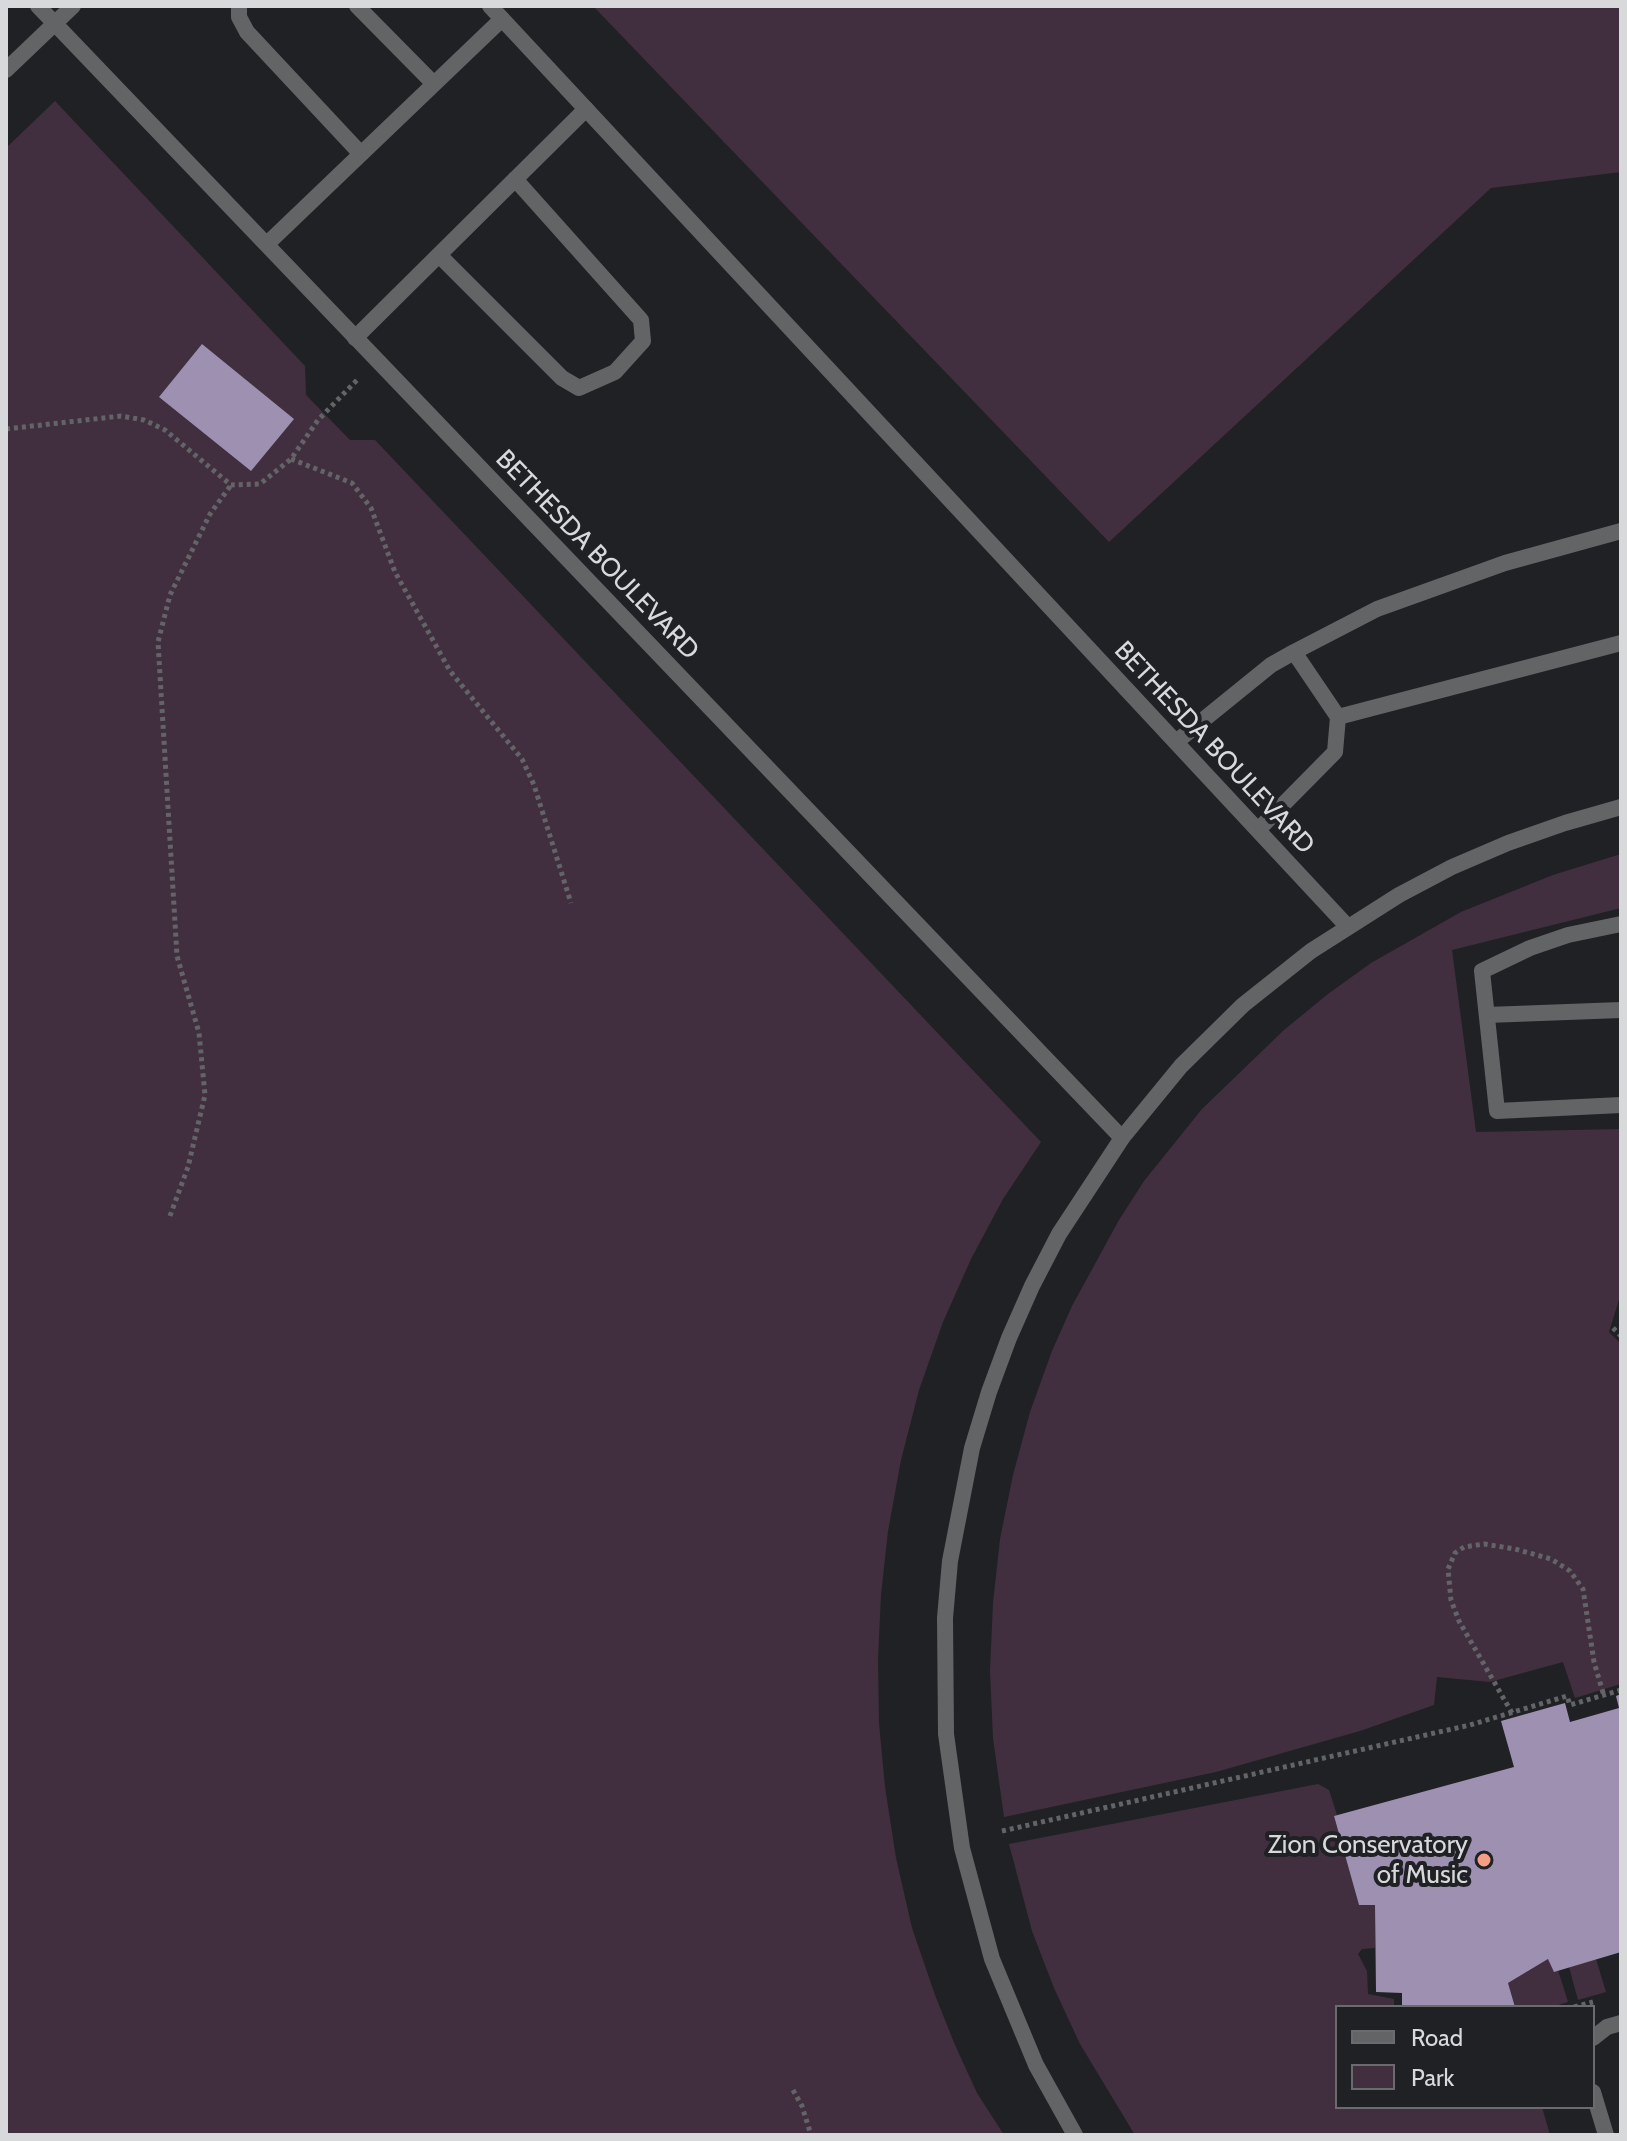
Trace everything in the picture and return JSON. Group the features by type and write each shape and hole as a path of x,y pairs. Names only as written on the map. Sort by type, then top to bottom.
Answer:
{"street":[{"name":"BETHESDA BOULEVARD","path":"38,6 1122,1138"},
{"path":"6,70 73,6"},
{"path":"239,6 239,17 247,32 361,154"},
{"path":"357,6 434,84"},
{"name":"BETHESDA BOULEVARD","path":"496,12 1347,926"},
{"path":"267,244 434,84 496,12"},
{"path":"355,338 586,109"},
{"path":"439,255 562,378 579,388 615,372 643,341 641,320 515,179"},
{"path":"1176,742 1271,665 1377,609 1505,563 1621,531"},
{"path":"1338,717 1621,643"},
{"path":"1258,830 1335,752 1338,717 1294,652"},
{"path":"1075,2135 1036,2065 1012,2013 975,1904 962,1848 946,1734 945,1618 950,1561 960,1504 989,1392 1014,1325 1045,1260 1089,1185 1122,1138 1181,1066 1243,1005 1347,926 1399,895 1480,855 1565,823 1621,807"},
{"path":"1621,924 1568,935 1530,948 1482,971 1497,1111 1621,1105"},
{"path":"1487,1015 1621,1010"},
{"path":"1595,2036 1607,2027 1621,2023"},
{"path":"1595,2099 1606,2135"}],"path":[{"path":"6,429 121,416 144,420 165,430 231,485 260,484 291,459 318,420 376,360"},
{"path":"291,459 352,483 371,508 395,572 443,658 467,694 522,759 534,785 571,903"},
{"path":"170,1216 188,1167 205,1095 199,1033 177,956 158,642 170,595 210,514 231,485"},
{"path":"1613,1328 1621,1336"},
{"path":"1512,1713 1459,1621 1451,1600 1448,1569 1455,1553 1464,1547 1484,1544 1515,1549 1551,1559 1570,1571 1583,1589 1592,1652 1604,1696"},
{"path":"1002,1831 1470,1725 1567,1696 1570,1705 1621,1690"},
{"path":"793,2090 802,2106 811,2135"}],"green space":[{"path":"593,6 1621,6 1621,172 1491,188 1109,542"},
{"path":"55,101 305,366 306,395 350,440 375,440 1041,1142 1003,1199 971,1259 943,1322 919,1390 901,1460 888,1531 878,1659 879,1723 885,1787 896,1858 912,1928 955,2045 977,2093 1004,2135 6,2135 6,148"},
{"path":"1621,854 1621,908 1452,950 1476,1132 1621,1129 1621,1293 1609,1332 1621,1344 1621,1684 1575,1698 1563,1662 1490,1682 1437,1677 1434,1705 1360,1731 1216,1772 1004,1817 993,1738 990,1671 1000,1539 1030,1412 1052,1351 1072,1306 1119,1220 1144,1181 1202,1109 1284,1030 1328,994 1371,963 1461,912 1553,875"},
{"path":"1318,1784 1329,1790 1359,1905 1375,1905 1375,1948 1362,1949 1358,1954 1367,1971 1368,1994 1394,1999 1394,2005 1335,2005 1335,2109 1543,2109 1550,2135 1135,2135 1080,2044 1054,1988 1032,1931 1009,1844"},
{"path":"1548,1959 1558,1970 1568,2002 1558,2005 1514,2005 1508,1983"},
{"path":"1596,1959 1606,1992 1578,2000 1569,1967"}],"building":[{"path":"202,344 294,419 251,471 159,397"},
{"name":"Zion Conservatory of Music","path":"1621,1694 1621,1952 1554,1972 1548,1959 1508,1983 1514,2005 1402,2005 1402,1993 1376,1992 1375,1905 1359,1905 1334,1816 1514,1767 1501,1721 1565,1703 1570,1722 1619,1708 1616,1696"}],"place":[{"name":"Zion Conservatory of Music","path":"1484,1860"}]}
